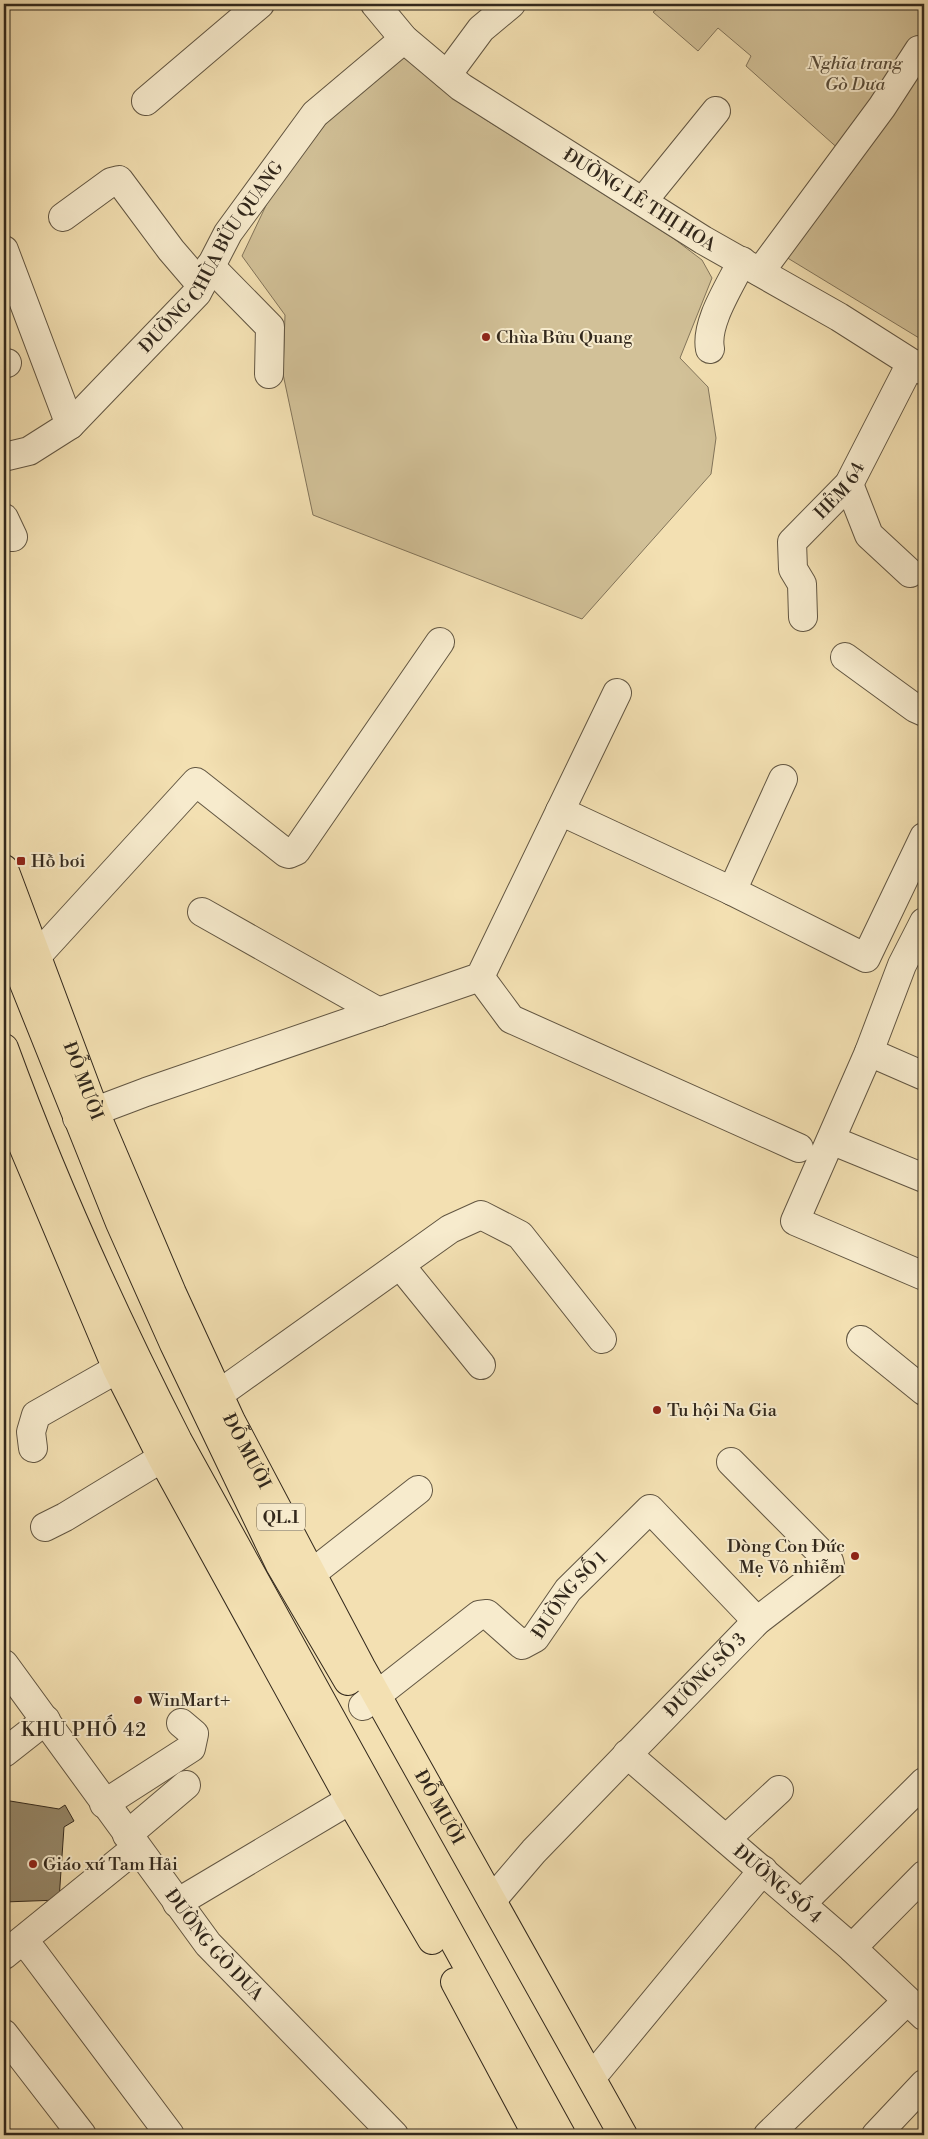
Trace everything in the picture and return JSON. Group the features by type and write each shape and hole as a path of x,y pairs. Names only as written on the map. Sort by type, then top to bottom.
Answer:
{"highway":[{"name":"ĐỖ MƯỜI","path":"4,869 36,957 120,1223 240,1484 280,1565 371,1701 492,1900 623,2135"},
{"name":"ĐỖ MƯỜI","path":"4,925 19,971 231,1422 311,1574 371,1701 603,2135"},
{"path":"4,1048 100,1280 160,1406 561,2135"},
{"path":"4,1100 9,1132 117,1370 162,1458 350,1800 434,1943 537,2135"},
{"path":"434,1943 461,1956"}],"street":[{"path":"146,101 260,4"},
{"name":"ĐƯỜNG LÊ THỊ HOA","path":"375,4 404,39 461,87 643,201 751,267 839,317 918,367"},
{"path":"447,75 481,28 511,4"},
{"name":"ĐƯỜNG CHÙA BỬU QUANG","path":"4,457 28,450 70,425 197,293 228,233 315,114 404,39"},
{"path":"710,350 708,338 712,325 751,267 882,107 919,50"},
{"path":"643,201 716,111"},
{"path":"63,217 111,182 119,180 171,250 270,327 269,374"},
{"path":"4,250 70,425"},
{"name":"HẺM 64","path":"803,617 802,584 794,569 792,542 849,484 918,367"},
{"path":"849,484 869,535 910,573"},
{"path":"36,957 196,782 286,853 289,854 296,851 440,642"},
{"path":"845,658 923,717"},
{"path":"86,1115 146,1092 480,977 617,693"},
{"path":"732,891 783,779"},
{"path":"560,811 732,891 866,958 924,837"},
{"path":"202,912 379,1012"},
{"path":"924,922 913,969 869,1052 795,1221 924,1276"},
{"path":"480,977 511,1019 799,1148"},
{"path":"869,1052 924,1076"},
{"path":"831,1140 924,1178"},
{"path":"219,1394 450,1229 481,1215 520,1235 602,1339"},
{"path":"400,1265 482,1365"},
{"path":"861,1340 924,1391"},
{"path":"33,1448 31,1432 36,1415 117,1370"},
{"path":"45,1526 65,1517 162,1458"},
{"name":"ĐƯỜNG SỐ 3","path":"492,1900 534,1851 757,1621 830,1563 731,1462"},
{"path":"311,1574 418,1490"},
{"name":"ĐƯỜNG SỐ 1","path":"371,1701 478,1615 487,1614 522,1645 535,1638 568,1590 650,1509 757,1621"},
{"name":"ĐƯỜNG GÒ DƯA","path":"4,1664 46,1720 104,1804 208,1944 394,2135"},
{"path":"4,1753 46,1720"},
{"path":"104,1804 191,1748 194,1734 181,1723"},
{"name":"ĐƯỜNG SỐ 4","path":"627,1754 852,1948 916,2009"},
{"path":"801,1904 924,1782"},
{"path":"13,1948 132,1842 186,1786"},
{"path":"726,1839 779,1790"},
{"path":"178,1903 350,1800"},
{"path":"592,2077 763,1870"},
{"path":"852,1948 924,1876"},
{"path":"13,1948 33,1952 170,2135"},
{"path":"768,2135 916,2009"},
{"path":"4,2034 82,2135"},
{"path":"876,2135 924,2084"}],"green space":[{"name":"Nghĩa trang Gò Dưa","path":"664,4 924,4 924,341 781,254 842,152 746,66 751,56 718,28 698,51 653,12"},
{"name":"Chùa Bửu Quang","path":"406,55 483,118 673,238 702,260 712,278 680,358 708,387 716,438 711,474 582,619 313,515 283,374 285,315 242,256 271,195 334,113"}],"building":[{"name":"Giáo xứ Tam Hải","path":"4,1800 59,1809 65,1805 74,1821 64,1827 59,1900 4,1902"}],"place":[{"name":"Chùa Bửu Quang","path":"486,337"},
{"name":"Hồ bơi","path":"21,861"},
{"name":"Tu hội Na Gia","path":"657,1410"},
{"name":"Dòng Con Đức Mẹ Vô nhiễm","path":"855,1556"},
{"name":"WinMart+","path":"138,1700"},
{"name":"Giáo xứ Tam Hải","path":"33,1864"}],"district":[{"name":"KHU PHỐ 42","path":"84,1729"}]}
